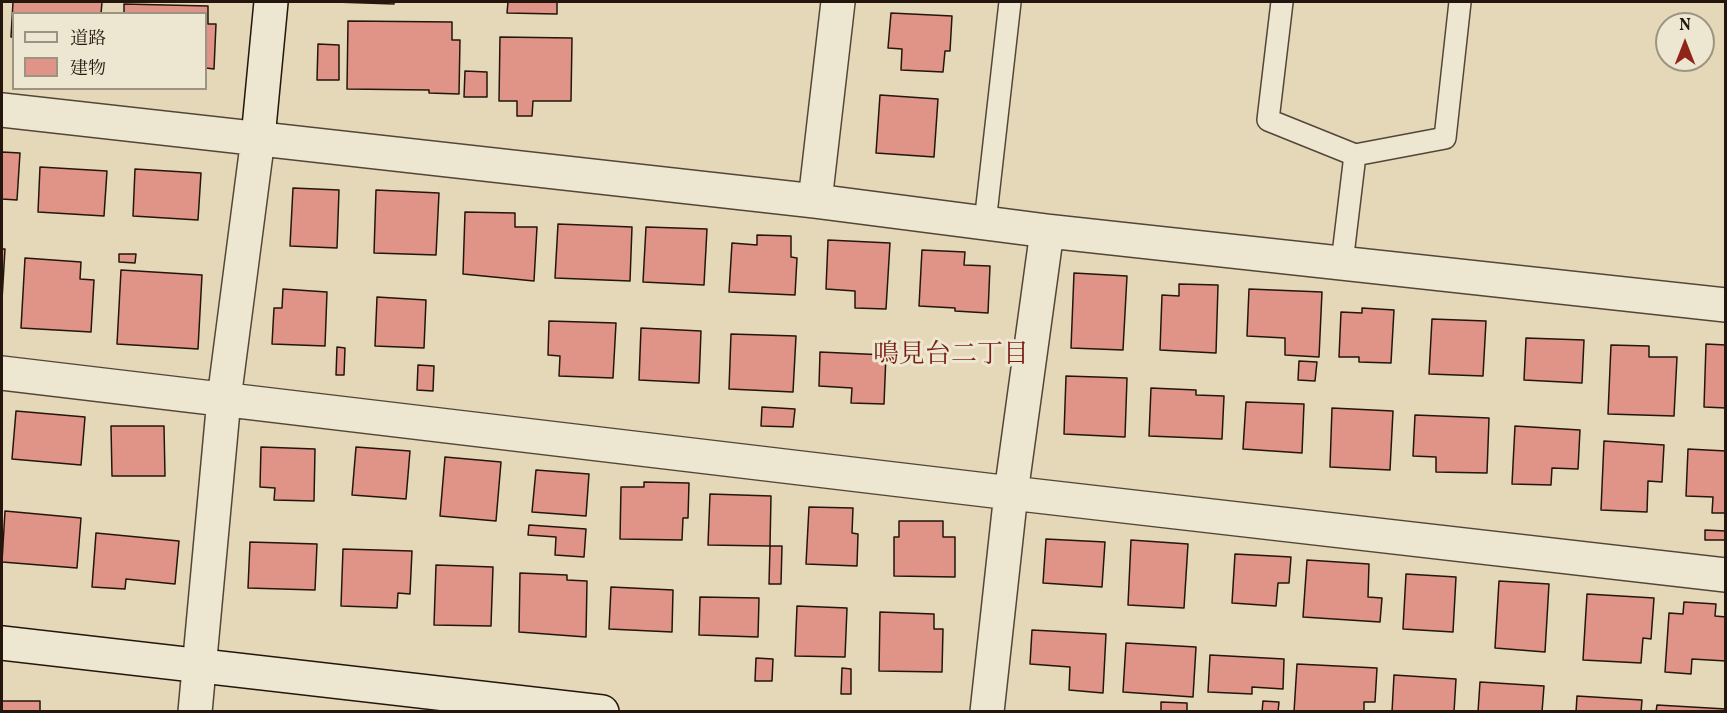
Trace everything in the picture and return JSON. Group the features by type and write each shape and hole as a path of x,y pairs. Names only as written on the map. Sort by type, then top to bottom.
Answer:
{"street":[{"path":"195,711 224,399 258,138 271,2"},
{"path":"815,201 838,2"},
{"path":"2,110 815,201 1047,231 1725,304"},
{"path":"987,711 1011,493 1047,231"},
{"path":"2,373 1011,493 1725,574"},
{"path":"2,643 602,711"}],"lane":[{"path":"985,223 1010,2"},
{"path":"1282,2 1268,120 1355,154 1444,138 1460,2"},
{"path":"1342,263 1355,154"}],"building":[{"path":"13,2 102,2 101,12 12,12"},
{"path":"335,2 394,2 394,4"},
{"path":"508,2 557,2 557,14 507,13"},
{"path":"124,4 208,6 208,24 216,24 214,69 207,68 207,12 124,12"},
{"path":"891,13 952,16 950,51 945,51 943,72 901,70 902,49 888,48"},
{"path":"348,21 452,22 452,40 460,40 459,94 429,93 429,90 347,89"},
{"path":"500,37 572,38 571,101 533,101 532,116 517,116 517,101 499,101"},
{"path":"318,44 339,45 339,80 317,80"},
{"path":"465,71 487,72 487,97 464,97"},
{"path":"880,95 938,99 934,157 876,153"},
{"path":"2,152 20,153 17,200 2,199"},
{"path":"40,167 107,171 104,216 38,212"},
{"path":"135,169 201,173 198,220 133,216"},
{"path":"293,188 339,190 337,248 290,246"},
{"path":"376,190 439,193 436,255 374,253"},
{"path":"465,212 515,213 515,227 537,227 534,281 463,274"},
{"path":"558,224 632,227 630,281 555,278"},
{"path":"646,227 707,229 704,285 643,282"},
{"path":"757,235 791,236 791,257 797,258 795,295 729,292 732,243 757,245"},
{"path":"828,240 890,243 886,309 855,308 855,291 826,289"},
{"path":"2,249 5,249 2,300"},
{"path":"922,250 965,252 964,265 990,266 988,313 919,306"},
{"path":"119,254 136,254 135,263 119,262"},
{"path":"25,258 81,262 80,279 94,280 91,332 21,328"},
{"path":"121,270 202,275 198,349 117,344"},
{"path":"1074,273 1127,276 1123,350 1071,348"},
{"path":"1179,284 1218,285 1216,353 1160,350 1162,295 1179,296"},
{"path":"283,289 327,292 325,346 272,344 274,308 282,308"},
{"path":"1249,289 1322,292 1319,357 1285,355 1285,338 1247,336"},
{"path":"377,297 426,300 424,348 375,346"},
{"path":"1362,308 1394,310 1391,363 1359,362 1359,357 1339,357 1341,312 1362,313"},
{"path":"1432,319 1486,321 1483,376 1429,374"},
{"path":"549,321 616,323 613,378 559,376 560,356 548,355"},
{"path":"641,328 701,331 699,383 639,380"},
{"path":"731,334 796,336 793,392 729,389"},
{"path":"1526,338 1584,340 1582,383 1524,380"},
{"path":"1706,344 1726,345 1726,408 1704,407"},
{"path":"1611,345 1649,346 1649,357 1677,357 1674,416 1608,414"},
{"path":"337,347 345,348 344,375 336,375"},
{"path":"820,352 886,355 884,404 851,403 852,388 819,386"},
{"path":"1299,361 1317,362 1315,381 1298,380"},
{"path":"418,365 434,366 433,391 417,390"},
{"path":"1066,376 1127,378 1125,437 1064,434"},
{"path":"1151,388 1196,390 1196,395 1224,396 1222,439 1149,436"},
{"path":"1246,402 1304,404 1302,453 1243,449"},
{"path":"762,407 795,409 793,427 761,426"},
{"path":"1332,408 1393,411 1390,470 1330,467"},
{"path":"16,411 85,417 81,465 12,459"},
{"path":"1415,415 1489,418 1487,473 1436,472 1436,457 1413,456"},
{"path":"111,426 164,426 165,476 112,476"},
{"path":"1515,426 1580,430 1578,469 1552,468 1551,485 1512,484"},
{"path":"1604,441 1664,445 1662,482 1648,481 1647,512 1601,510"},
{"path":"261,447 315,449 314,501 274,500 275,488 260,487"},
{"path":"356,447 410,451 406,499 352,495"},
{"path":"1688,449 1726,451 1726,513 1712,513 1713,497 1686,496"},
{"path":"445,457 501,462 496,521 440,516"},
{"path":"536,470 589,474 586,516 532,512"},
{"path":"644,482 689,483 688,518 683,518 682,540 620,539 621,487 644,487"},
{"path":"710,494 771,496 770,546 708,545"},
{"path":"809,507 853,508 852,533 858,534 857,566 806,564"},
{"path":"5,511 81,518 77,568 2,562"},
{"path":"899,521 943,521 943,537 955,537 955,577 894,576 894,537 899,537"},
{"path":"529,525 586,529 584,557 555,555 556,537 528,535"},
{"path":"1705,530 1726,531 1726,540 1705,540"},
{"path":"96,533 179,541 175,584 126,579 125,589 92,587"},
{"path":"1046,539 1105,542 1102,587 1043,583"},
{"path":"1131,540 1188,544 1184,608 1128,605"},
{"path":"250,542 317,544 315,590 248,588"},
{"path":"770,546 782,546 781,584 769,584"},
{"path":"343,549 412,551 410,594 398,593 397,608 341,606"},
{"path":"1235,554 1291,557 1289,583 1278,583 1276,606 1232,603"},
{"path":"1307,560 1369,564 1368,597 1382,598 1380,622 1303,617"},
{"path":"436,565 493,567 491,626 434,625"},
{"path":"520,573 567,575 567,580 587,581 586,637 519,632"},
{"path":"1406,574 1456,577 1453,632 1403,629"},
{"path":"1499,581 1549,584 1545,652 1495,648"},
{"path":"611,587 673,590 672,632 609,629"},
{"path":"1587,594 1654,598 1651,639 1643,638 1641,663 1583,660"},
{"path":"700,597 759,598 758,637 699,635"},
{"path":"1684,602 1716,604 1715,616 1726,617 1726,661 1692,659 1691,674 1665,672 1669,613 1683,614"},
{"path":"797,606 847,608 845,657 795,656"},
{"path":"880,612 934,614 934,629 943,629 942,672 879,671"},
{"path":"1032,630 1106,634 1103,693 1069,690 1070,667 1030,664"},
{"path":"1126,643 1196,647 1193,697 1123,692"},
{"path":"1210,655 1284,659 1283,689 1252,687 1252,694 1208,692"},
{"path":"756,658 773,659 772,681 755,681"},
{"path":"1297,664 1377,668 1375,702 1364,702 1364,712 1294,712"},
{"path":"842,668 851,669 851,694 841,694"},
{"path":"1394,675 1456,679 1454,712 1392,712"},
{"path":"1480,682 1544,686 1542,712 1478,712"},
{"path":"1577,696 1642,700 1641,712 1576,712"},
{"path":"2,701 40,701 40,712 2,712"},
{"path":"1263,701 1279,702 1278,712 1262,712"},
{"path":"1161,702 1187,703 1187,712 1161,712"},
{"path":"1657,705 1726,709 1726,712 1656,712"}],"district":[{"name":"鳴見台二丁目","path":"951,357"}]}
